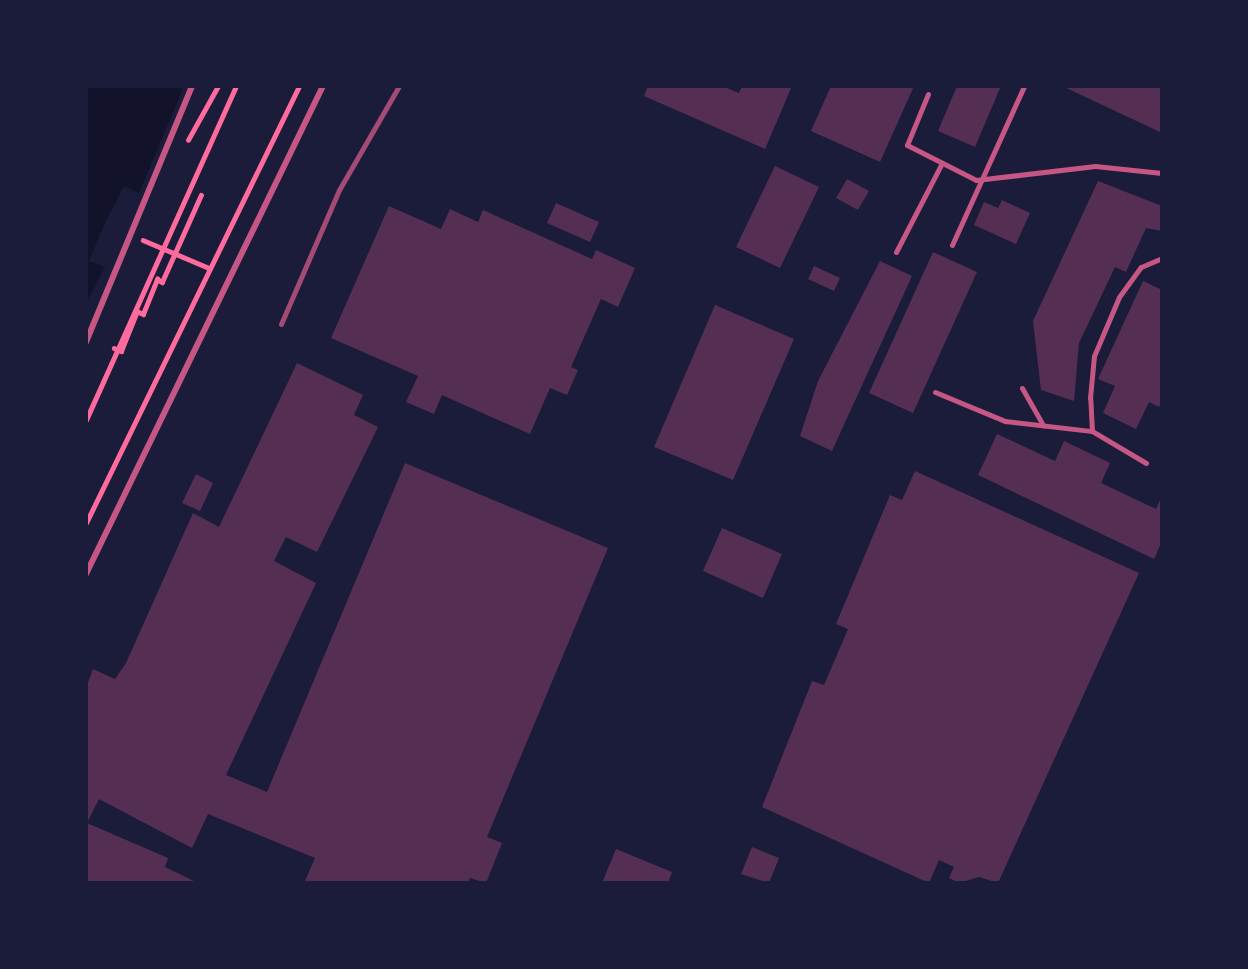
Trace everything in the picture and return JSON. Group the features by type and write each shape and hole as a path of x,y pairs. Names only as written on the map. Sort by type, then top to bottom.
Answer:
{"street":[{"path":"86,341 192,86"},
{"path":"86,574 323,86"}],"lane":[{"path":"952,245 976,180 1024,86"},
{"path":"928,94 907,145 976,180 1095,166 1162,173"},
{"path":"896,252 943,163"},
{"path":"1092,431 1094,356 1119,297 1141,267 1162,258"},
{"path":"1022,388 1043,425"},
{"path":"935,392 1005,421 1092,431 1146,463"}],"path":[{"path":"86,420 158,247 236,86"},
{"path":"86,523 299,86"},
{"path":"114,348 121,351 137,311 144,314 201,195"},
{"path":"158,247 210,268"}],"shaded area":[{"path":"86,86 184,86 139,193 124,186 105,223 89,261 105,267 86,303"}],"building":[{"path":"648,86 722,86 739,93 742,86 792,86 765,149 644,96"},
{"path":"831,86 914,86 880,162 811,131"},
{"path":"957,86 1001,86 975,147 938,131"},
{"path":"1062,86 1162,86 1162,133"},
{"path":"775,166 819,187 780,268 736,247"},
{"path":"847,179 869,191 858,210 836,198"},
{"path":"1098,181 1162,206 1162,231 1146,228 1126,272 1115,267 1079,343 1074,401 1041,390 1033,321"},
{"path":"1002,200 1030,213 1016,244 974,225 984,202 998,208"},
{"path":"556,203 599,222 590,242 547,223"},
{"path":"389,206 441,229 450,209 478,222 483,210 592,259 596,250 635,268 618,307 601,299 571,367 578,370 567,395 550,388 530,434 442,395 434,414 406,402 418,376 331,338"},
{"path":"933,252 977,272 913,413 869,393"},
{"path":"880,261 912,276 832,451 800,436 818,381"},
{"path":"814,266 840,278 834,291 808,279"},
{"path":"1143,281 1162,290 1162,399 1159,407 1149,402 1136,429 1103,413 1115,386 1098,379"},
{"path":"715,305 794,339 733,480 654,447"},
{"path":"297,363 363,395 354,415 378,427 317,552 286,537 274,561 316,583 226,775 267,792 405,463 608,548 487,837 502,843 486,883 470,878 468,883 304,883 315,858 208,814 192,848 99,799 87,823 168,858 165,867 198,883 86,883 86,688 93,669 115,679 126,663 193,513 219,527"},
{"path":"997,434 1055,461 1064,441 1110,463 1101,483 1156,509 1162,496 1162,541 1154,559 978,475"},
{"path":"915,471 1139,573 998,883 979,877 959,883 949,878 954,867 939,860 929,883 762,807 812,681 824,685 848,629 836,624 890,495 902,500"},
{"path":"196,474 213,483 200,511 182,503"},
{"path":"722,528 782,554 763,598 703,571"},
{"path":"752,847 779,858 769,883 741,874"},
{"path":"616,849 672,872 668,883 602,883"}],"railway":[{"path":"281,324 339,190 399,86"}]}
